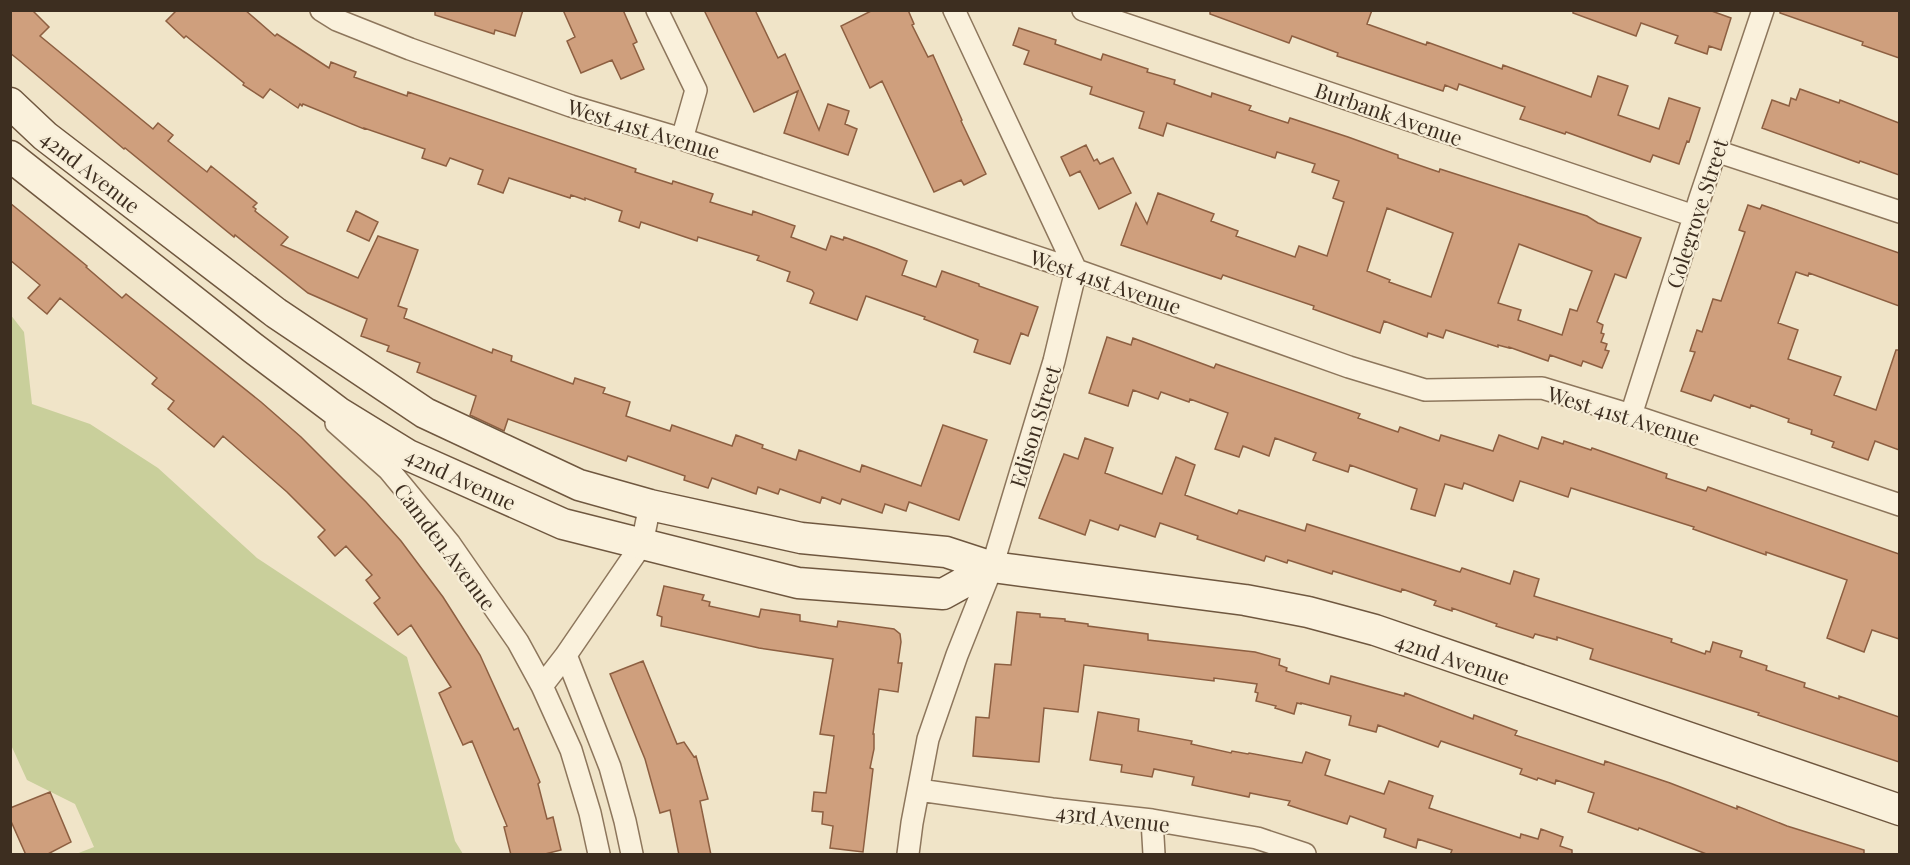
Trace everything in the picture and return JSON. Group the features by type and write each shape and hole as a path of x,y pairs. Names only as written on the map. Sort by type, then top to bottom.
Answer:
{"street":[{"name":"West 41st Avenue","path":"321,10 337,20 410,49 571,106 682,139 1076,270 1349,367 1425,390 1542,388 1632,415 1899,505"},
{"path":"657,10 696,90 682,139"},
{"path":"954,10 1076,270"},
{"name":"Burbank Avenue","path":"1083,10 1694,216"},
{"name":"Colegrove Street","path":"1632,415 1694,216 1763,10"},
{"name":"42nd Avenue","path":"10,103 45,136 276,313 426,413 579,485 650,505 801,538 946,552 992,567 1245,600 1308,612 1375,630 1899,810"},
{"path":"1716,151 1899,212"},
{"name":"42nd Avenue","path":"10,156 253,348 338,412 408,455 564,524 798,583 943,594 992,567"},
{"name":"Edison Street","path":"908,855 928,739 957,655 992,567 1054,361 1076,270"},
{"name":"Camden Avenue","path":"253,348 388,470 450,544 518,642 542,686 571,750 590,813 599,855"},
{"path":"542,686 642,544 650,505"},
{"path":"566,655 610,767 632,855"},
{"name":"43rd Avenue","path":"919,790 1052,809 1152,820 1257,838 1305,855"},
{"path":"1152,820 1154,855"}],"green space":[{"path":"10,314 24,332 32,404 90,424 158,468 257,558 407,657 455,841 463,854 76,854 94,847 75,804 27,780 11,745"}],"building":[{"path":"10,10 32,10 49,27 40,36 153,129 158,123 173,135 168,141 207,172 211,166 257,203 253,207 255,211 288,237 281,245 358,278 378,236 418,250 398,306 407,309 404,318 492,353 493,349 512,356 511,361 573,384 575,378 605,388 603,393 630,402 626,416 670,431 672,425 732,446 736,435 763,445 762,448 796,460 799,450 860,472 862,465 921,486 943,425 987,440 959,520 909,502 906,511 885,504 882,513 842,499 840,504 822,497 820,503 780,489 778,494 758,487 756,494 712,478 708,488 684,480 685,476 628,456 626,461 508,419 504,431 470,415 476,396 417,372 420,363 387,351 389,346 361,336 367,319 308,293 124,149 10,53"},
{"path":"177,10 245,10 275,36 277,34 329,68 331,62 356,72 354,77 407,96 408,92 636,169 635,172 713,194 710,202 752,215 753,211 795,226 791,237 826,250 831,236 843,240 844,237 907,261 902,275 936,287 942,271 979,284 979,286 1038,307 1028,336 1021,333 1010,364 974,352 978,340 924,319 925,317 866,296 857,320 810,303 814,293 812,290 787,281 790,272 757,260 759,256 698,237 697,241 641,222 639,228 619,221 622,211 585,198 585,200 571,195 570,198 509,178 503,193 478,184 483,170 450,158 446,166 422,158 425,149 364,129 303,104 302,106 300,104 298,108 270,89 263,98 243,85 244,83 186,36 184,38 166,21"},
{"path":"435,10 523,10 515,36 495,30 494,34 435,15"},
{"path":"563,10 623,10 637,42 633,44 644,69 621,79 612,60 581,73 567,41 575,37"},
{"path":"704,10 755,10 778,58 785,54 819,130 828,104 849,111 845,124 857,129 848,155 784,133 798,91 754,112"},
{"path":"873,10 908,10 914,24 912,25 928,57 933,55 986,174 964,185 961,180 934,192 882,81 870,88 841,26"},
{"path":"1210,10 1372,10 1367,24 1426,45 1427,42 1502,69 1503,65 1591,97 1598,76 1628,86 1618,115 1659,129 1669,98 1700,108 1679,164 1653,155 1650,162 1566,132 1565,134 1520,119 1525,107 1459,84 1457,90 1445,85 1443,91 1337,56 1338,53 1292,36 1289,43 1210,14"},
{"path":"1573,10 1709,10 1731,18 1721,50 1709,46 1707,54 1675,43 1678,36 1641,23 1636,36 1573,13"},
{"path":"1780,10 1899,10 1899,58 1862,45 1863,42 1780,13"},
{"path":"1019,28 1056,40 1055,44 1101,60 1103,54 1148,69 1147,72 1175,80 1174,84 1211,97 1212,93 1251,106 1249,110 1288,123 1290,118 1398,155 1398,158 1439,172 1440,169 1587,216 1598,223 1641,238 1626,278 1615,274 1597,322 1603,325 1601,333 1604,334 1601,342 1607,344 1605,350 1609,351 1602,368 1583,361 1581,366 1550,355 1548,361 1509,347 1498,345 1498,347 1446,330 1443,338 1428,333 1427,337 1384,321 1380,333 1313,309 1314,306 1223,275 1221,279 1121,245 1136,203 1147,224 1158,193 1214,214 1211,221 1238,231 1236,236 1295,257 1299,246 1327,256 1344,202 1333,198 1339,181 1312,172 1315,164 1277,152 1275,158 1167,123 1163,136 1139,128 1144,112 1090,94 1092,87 1024,64 1029,51 1013,45","holes":["1387,208 1453,233 1431,297 1389,282 1390,280 1367,271","1519,244 1592,271 1577,311 1570,309 1562,335 1518,320 1521,310 1498,303"]},
{"path":"1800,89 1839,103 1840,100 1899,123 1899,175 1762,128 1772,100 1789,106 1791,98 1796,100"},
{"path":"1086,145 1094,161 1097,159 1100,164 1113,158 1131,193 1099,209 1080,171 1070,176 1061,157"},
{"path":"10,203 122,298 126,294 261,402 301,437 366,502 401,541 443,597 480,655 514,730 518,728 540,782 538,784 547,819 553,817 561,850 541,855 511,855 504,827 507,826 472,741 463,745 439,693 451,687 411,625 398,635 374,603 380,598 366,580 372,575 346,546 335,556 318,537 325,530 287,492 223,436 214,447 168,409 174,401 152,384 157,378 60,298 47,314 28,298 40,285 10,260"},
{"path":"1748,205 1760,209 1762,205 1899,253 1899,306 1809,273 1808,276 1796,272 1778,323 1798,330 1788,359 1841,377 1834,395 1876,410 1896,350 1899,350 1899,450 1875,441 1868,460 1832,447 1834,442 1811,434 1812,430 1788,422 1789,419 1714,395 1711,401 1681,391 1695,352 1690,351 1697,330 1702,332 1713,299 1721,301 1745,232 1739,230"},
{"path":"356,211 378,222 369,241 347,231"},
{"path":"1107,337 1131,345 1133,338 1214,368 1216,364 1360,414 1358,418 1398,432 1400,427 1439,441 1441,435 1493,451 1499,435 1538,449 1542,437 1563,444 1564,441 1591,450 1592,448 1667,474 1666,478 1706,491 1708,487 1899,554 1899,639 1872,630 1864,652 1827,638 1847,580 1766,552 1766,555 1693,529 1694,527 1571,488 1568,497 1520,481 1513,501 1464,483 1462,489 1445,484 1435,516 1411,509 1417,489 1350,465 1348,472 1313,460 1316,453 1275,438 1269,456 1243,446 1239,457 1215,449 1228,413 1190,399 1189,402 1161,392 1158,399 1133,390 1128,406 1089,393"},
{"path":"1085,438 1113,448 1105,473 1162,494 1176,457 1195,465 1185,495 1237,514 1239,510 1305,531 1307,524 1460,572 1462,568 1510,584 1514,571 1539,579 1534,596 1672,639 1671,642 1705,654 1706,651 1710,652 1713,642 1742,651 1740,657 1767,666 1766,670 1805,683 1804,687 1839,699 1839,696 1899,717 1899,762 1758,715 1759,713 1590,659 1593,649 1557,637 1557,640 1535,634 1533,638 1452,608 1452,611 1434,605 1436,601 1402,589 1401,592 1288,560 1287,563 1266,556 1264,561 1197,539 1198,536 1160,523 1155,537 1120,525 1118,530 1090,520 1085,535 1039,518 1064,454 1078,459"},
{"path":"664,586 704,595 702,600 710,602 709,606 759,617 761,609 800,615 800,621 837,627 838,621 894,629 900,634 898,663 902,663 898,692 879,689 873,734 874,749 870,768 873,769 863,852 830,848 833,826 822,824 823,812 812,811 814,792 826,793 834,736 820,734 833,659 759,648 661,626 662,617 657,615"},
{"path":"1017,612 1040,614 1040,617 1065,619 1065,621 1088,624 1088,626 1148,634 1148,640 1255,652 1280,659 1279,665 1287,668 1286,671 1329,684 1331,676 1404,696 1405,693 1473,719 1474,715 1517,731 1515,735 1604,765 1605,761 1737,809 1737,806 1787,826 1864,850 1864,855 1709,855 1639,828 1638,830 1588,812 1594,793 1556,780 1555,784 1538,778 1537,780 1520,774 1522,769 1441,741 1438,747 1378,725 1376,732 1349,725 1351,716 1301,703 1297,703 1294,714 1256,701 1257,684 1214,678 1214,681 1084,665 1078,712 1044,708 1039,762 973,756 976,717 989,718 995,664 1011,665"},
{"path":"643,661 677,744 684,742 694,757 696,756 708,799 700,801 711,855 679,855 670,810 660,813 645,759 610,674"},
{"path":"1098,712 1139,719 1138,731 1192,741 1191,744 1231,753 1232,751 1249,753 1302,763 1306,752 1330,760 1325,775 1384,794 1389,781 1433,796 1429,808 1520,838 1521,834 1538,839 1541,829 1563,837 1560,846 1572,850 1572,855 1450,855 1452,850 1418,839 1416,848 1384,837 1386,829 1350,816 1347,824 1288,805 1290,801 1250,793 1249,797 1192,785 1194,777 1154,769 1152,777 1121,772 1122,765 1090,760"},
{"path":"50,792 71,842 46,855 26,855 10,819 10,808"}]}
